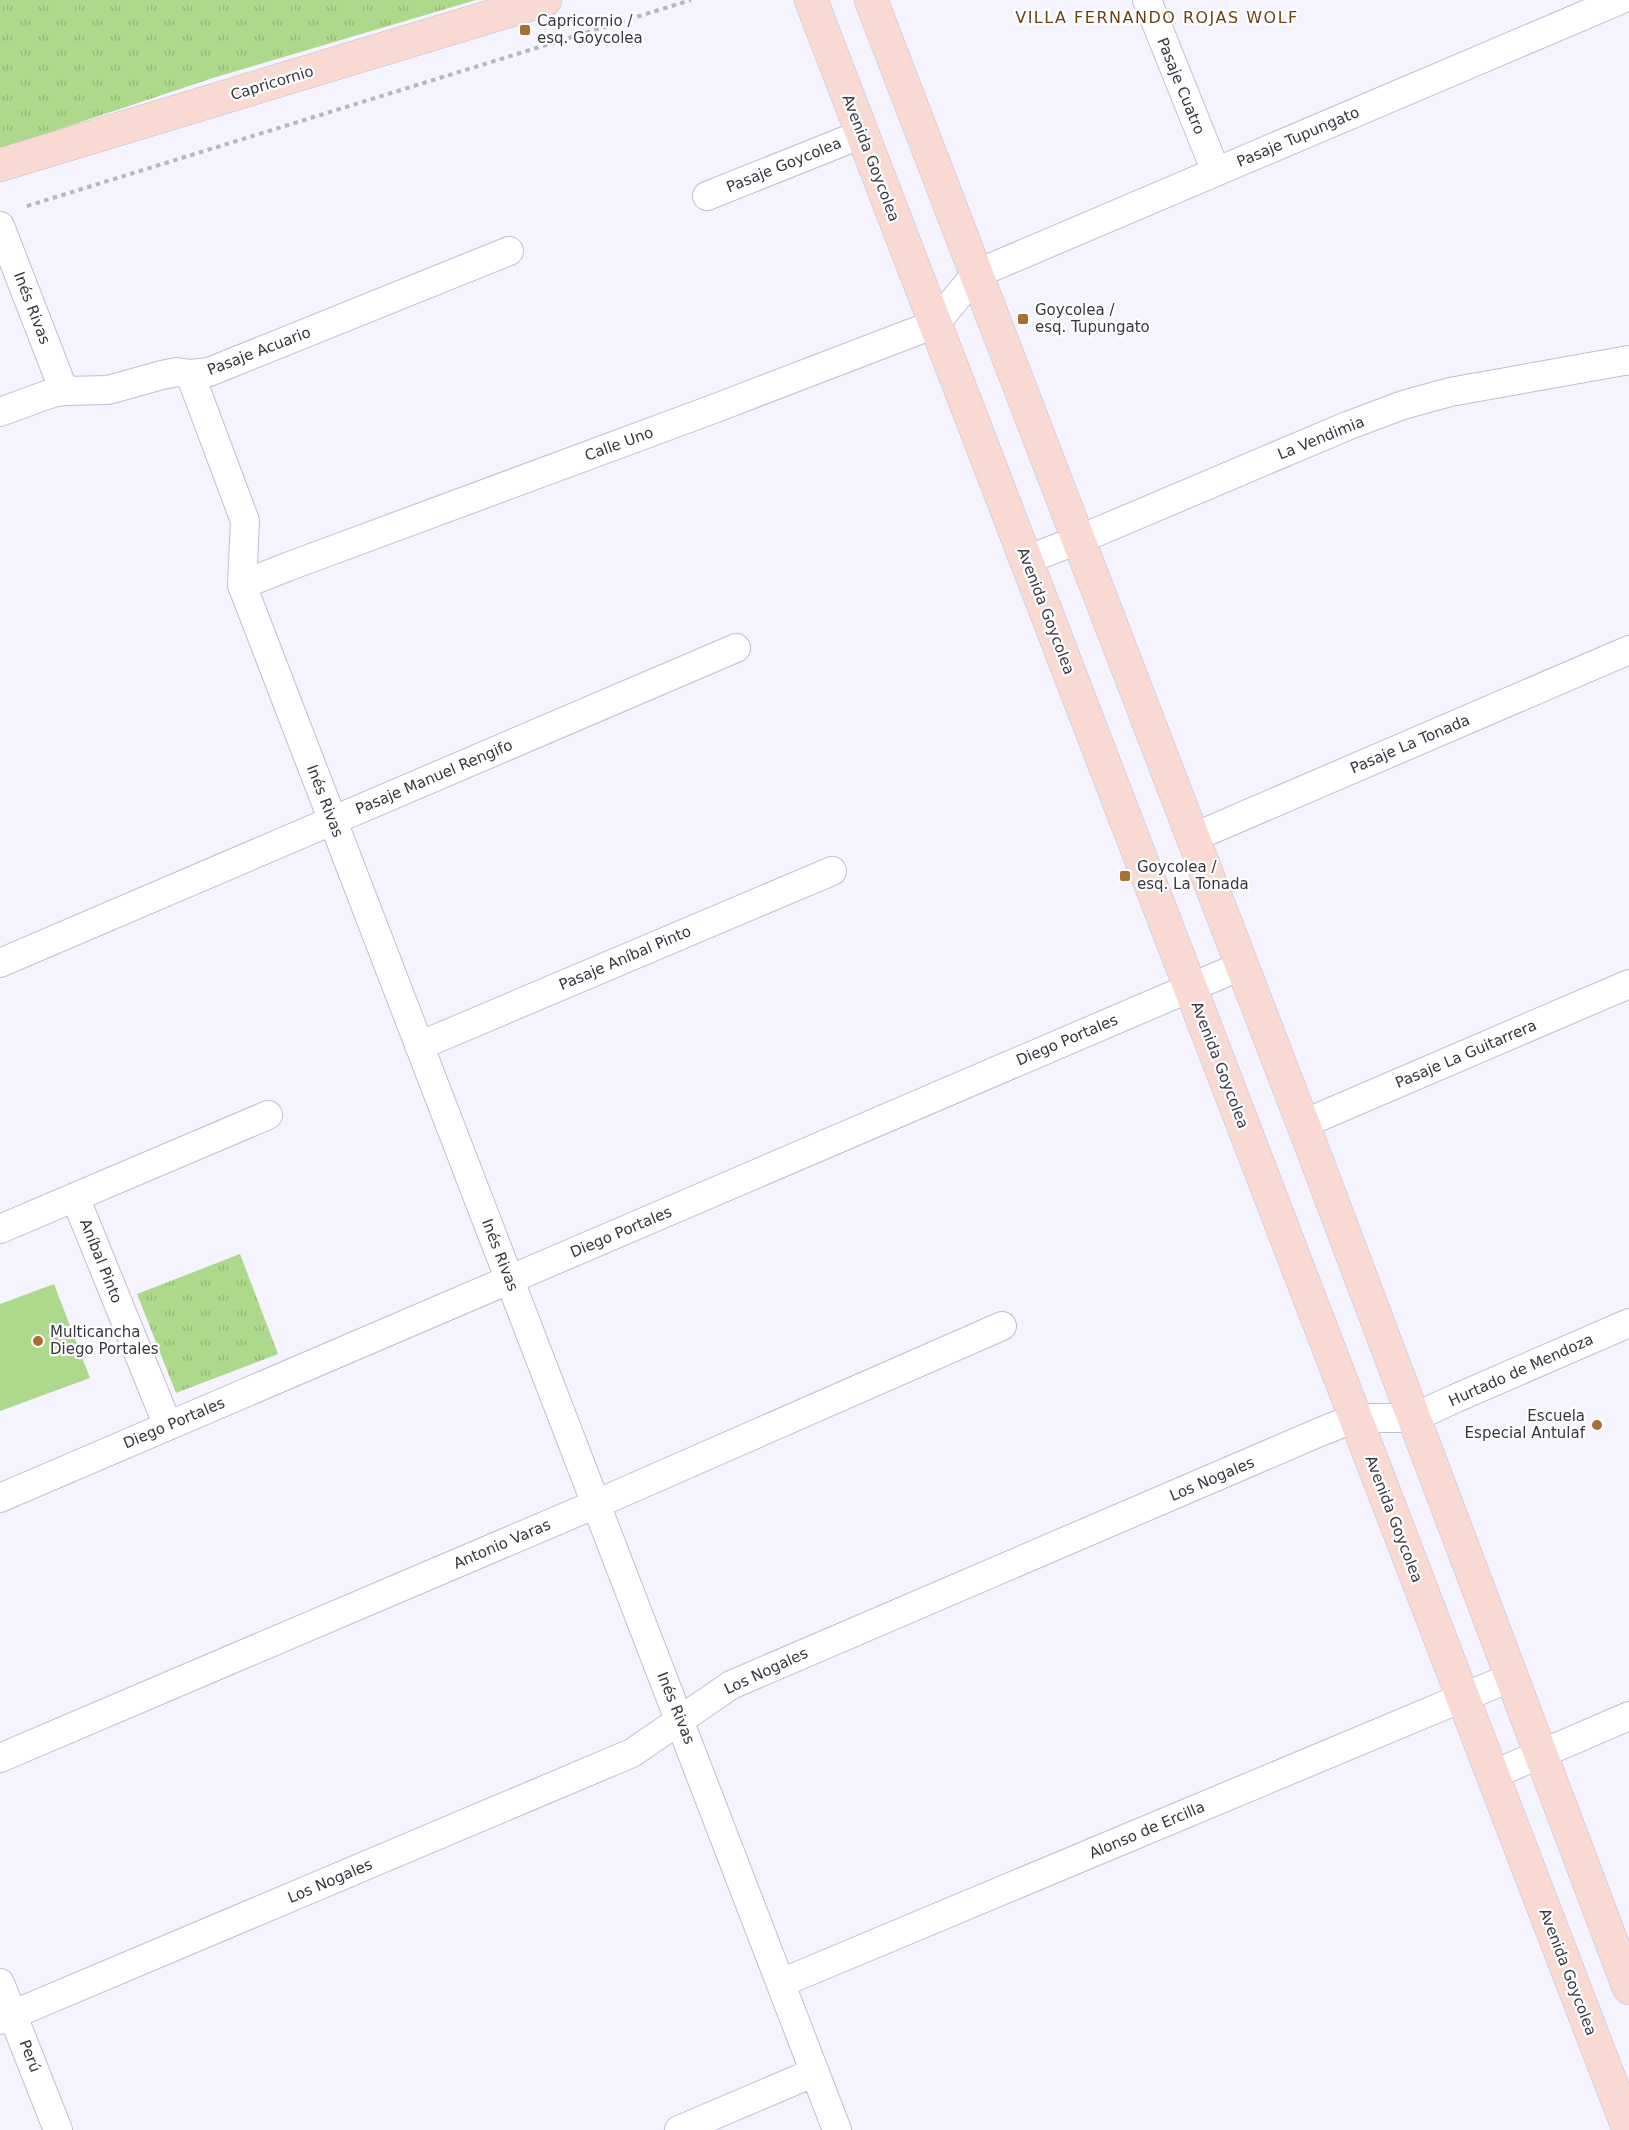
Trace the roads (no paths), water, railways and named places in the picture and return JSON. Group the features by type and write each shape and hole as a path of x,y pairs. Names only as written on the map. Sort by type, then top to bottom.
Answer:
{"street":[{"name":"Capricornio","path":"0,165 544,0"},
{"name":"Avenida Goycolea","path":"811,0 1492,1775 1626,2115"},
{"path":"871,0 1302,1124 1629,1988"},
{"name":"Pasaje Cuatro","path":"1147,0 1216,172"},
{"name":"Pasaje Tupungato","path":"976,274 1620,0"},
{"name":"Pasaje Goycolea","path":"707,196 862,134"},
{"name":"Inés Rivas","path":"0,226 64,391"},
{"name":"Pasaje Acuario","path":"0,412 64,391 108,390 177,372 190,374 208,372 509,251"},
{"name":"Calle Uno","path":"242,585 935,324 976,274"},
{"name":"La Vendimia","path":"1026,560 1347,426 1403,405 1450,392 1629,360"},
{"name":"Inés Rivas","path":"190,374 245,522 242,585 837,2130"},
{"name":"Pasaje Manuel Rengifo","path":"0,963 736,648"},
{"name":"Pasaje La Tonada","path":"1192,838 1629,650"},
{"name":"Pasaje Aníbal Pinto","path":"419,1046 832,871"},
{"name":"Diego Portales","path":"0,1498 1241,966"},
{"name":"Pasaje La Guitarrera","path":"1302,1124 1629,984"},
{"path":"0,1229 268,1115"},
{"name":"Aníbal Pinto","path":"75,1197 168,1426"},
{"name":"Hurtado de Mendoza","path":"1413,1418 1629,1323"},
{"name":"Antonio Varas","path":"0,1758 596,1504 1002,1326"},
{"name":"Los Nogales","path":"7,2017 632,1753 730,1685 1355,1418 1413,1418"},
{"name":"Alonso de Ercilla","path":"781,1983 1512,1677"},
{"path":"1492,1775 1629,1716"},
{"name":"Perú","path":"0,1983 7,2017 58,2130"},
{"path":"679,2130 815,2072"}],"place":[{"name":"Capricornio / esq. Goycolea","path":"525,30"},
{"name":"Goycolea / esq. Tupungato","path":"1023,319"},
{"name":"Goycolea / esq. La Tonada","path":"1125,876"},
{"name":"Multicancha Diego Portales","path":"38,1341"},
{"name":"Escuela Especial Antulaf","path":"1597,1425"}],"district":[{"name":"VILLA FERNANDO ROJAS WOLF","path":"1157,17"}]}
